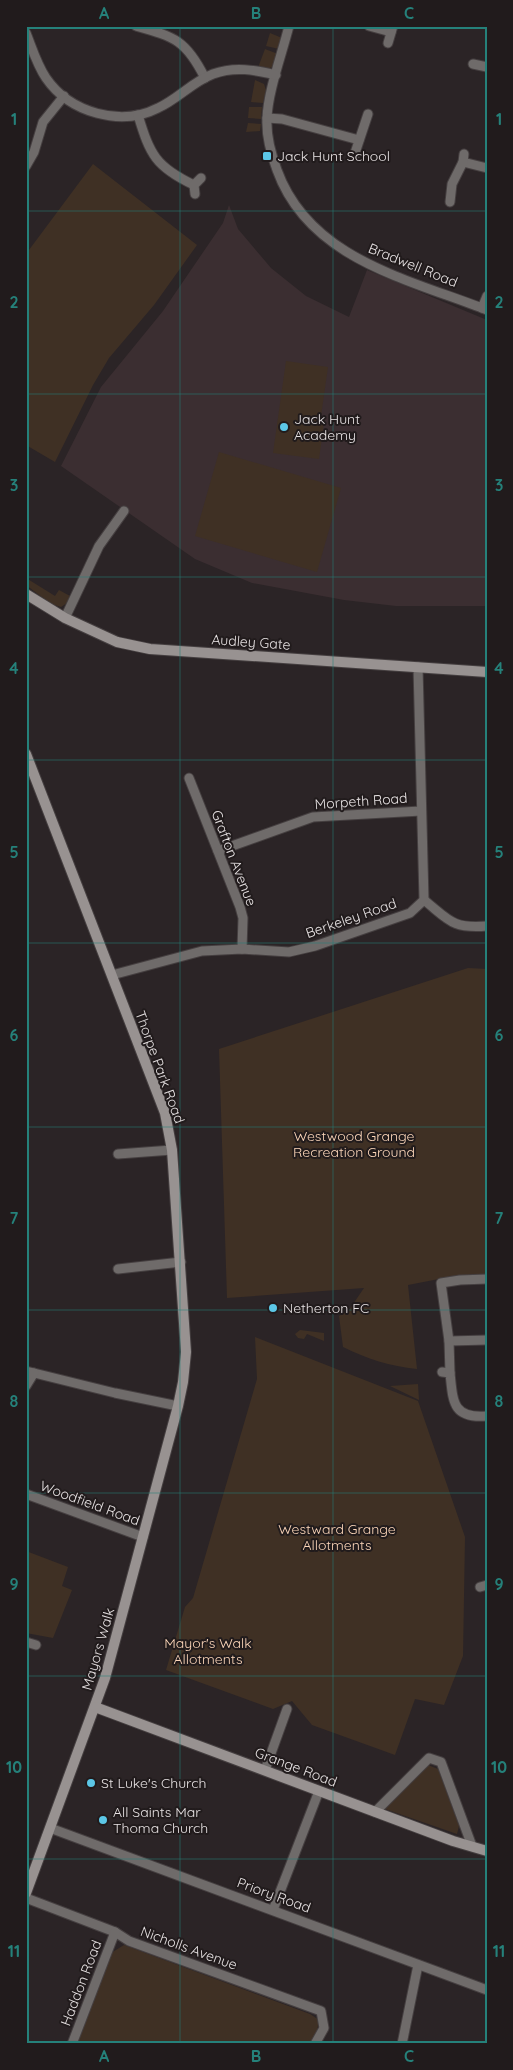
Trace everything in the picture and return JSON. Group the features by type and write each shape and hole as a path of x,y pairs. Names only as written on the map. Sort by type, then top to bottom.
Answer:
{"street":[{"path":"136,26 170,36 182,44 190,51 205,78"},
{"name":"Bradwell Road","path":"289,26 267,118 268,139 281,183 300,213 318,232 336,246 378,268 484,309"},
{"path":"369,26 392,29 388,43"},
{"path":"26,33 38,65 47,80 64,96 85,109 97,113 127,117 157,109 172,101 197,82 229,70 244,69 276,75"},
{"path":"473,64 487,67"},
{"path":"26,166 34,152 43,122 64,96"},
{"path":"354,156 368,114"},
{"path":"138,115 152,153 161,165 195,189 202,178"},
{"path":"267,118 282,119 359,140"},
{"path":"450,202 452,184 463,158 487,168"},
{"path":"484,309 487,296"},
{"path":"65,618 99,546 124,511"},
{"name":"Audley Gate","path":"26,594 65,618 118,642 150,649 487,672"},
{"path":"418,667 424,900 454,924 471,927 487,926"},
{"name":"Thorpe Park Road","path":"26,754 165,1113 172,1150 186,1352 178,1406"},
{"name":"Grafton Avenue","path":"188,778 240,907 243,918 242,949"},
{"name":"Morpeth Road","path":"218,851 314,817 421,811"},
{"name":"Berkeley Road","path":"112,975 202,951 242,949 289,952 315,946 410,912 424,900"},
{"path":"118,1154 172,1150"},
{"path":"118,1268 181,1262"},
{"path":"487,1279 460,1280 437,1284 449,1340 446,1373 454,1404 460,1412 470,1416 487,1416"},
{"path":"449,1340 487,1340"},
{"path":"26,1386 30,1372 115,1394 178,1406"},
{"name":"Mayors Walk","path":"26,1893 106,1678 178,1406"},
{"name":"Woodfield Road","path":"26,1494 143,1537"},
{"path":"26,1642 36,1644"},
{"name":"Grange Road","path":"95,1707 487,1852"},
{"path":"265,1770 287,1709"},
{"path":"375,1812 429,1758 441,1762 472,1846"},
{"path":"274,1910 319,1791"},
{"name":"Priory Road","path":"50,1828 487,1990"},
{"name":"Nicholls Avenue","path":"26,1898 115,1932 128,1941 321,2011 324,2028 315,2044"},
{"name":"Haddon Road","path":"72,2044 115,1932"},
{"path":"402,2044 418,1965"}],"shaded area":[{"name":"Jack Hunt Academy","path":"229,205 238,229 271,268 306,296 349,317 367,270 487,320 487,606 396,606 344,600 252,583 195,559 61,466 101,387 163,311 223,223"}],"green space":[{"path":"270,33 282,38 279,49 266,46"},
{"path":"265,49 278,54 274,66 268,69 259,68"},
{"path":"255,80 264,84 266,90 263,103 251,102"},
{"path":"249,107 262,107 261,119 248,118"},
{"path":"248,123 261,124 260,131 246,132"},
{"path":"93,164 197,245 154,305 109,358 93,385 55,462 26,445 26,254"},
{"path":"286,361 328,367 321,416 325,416 319,459 273,453"},
{"path":"219,452 341,488 317,572 195,536"},
{"path":"26,578 55,596 59,590 70,596 67,603 61,607 51,604 26,585"},
{"name":"Westwood Grange Recreation Ground","path":"468,968 487,969 487,1277 444,1278 408,1285 417,1369 379,1361 343,1347 339,1316 349,1310 364,1288 227,1298 219,1049"},
{"path":"300,1330 324,1333 324,1341 307,1334 304,1339 298,1338 295,1334"},
{"name":"Westward Grange Allotments","path":"255,1337 418,1401 465,1537 463,1656 444,1705 415,1699 395,1755 312,1725 292,1701 273,1709 166,1670 185,1607 193,1598 257,1379"},
{"path":"418,1384 419,1400 390,1386"},
{"path":"26,1551 68,1567 62,1586 72,1590 53,1638 26,1633"},
{"path":"428,1765 438,1769 459,1826 457,1834 385,1809"},
{"path":"124,1945 310,2014 319,2020 317,2031 310,2044 77,2044 111,1953"}],"place":[{"name":"Jack Hunt School","path":"267,156"},
{"name":"Jack Hunt Academy","path":"284,427"},
{"name":"Netherton FC","path":"273,1308"},
{"name":"St Luke's Church","path":"91,1783"},
{"name":"All Saints Mar Thoma Church","path":"103,1820"}],"park label":[{"name":"Mayor's Walk Allotments","path":"208,1652"}]}
